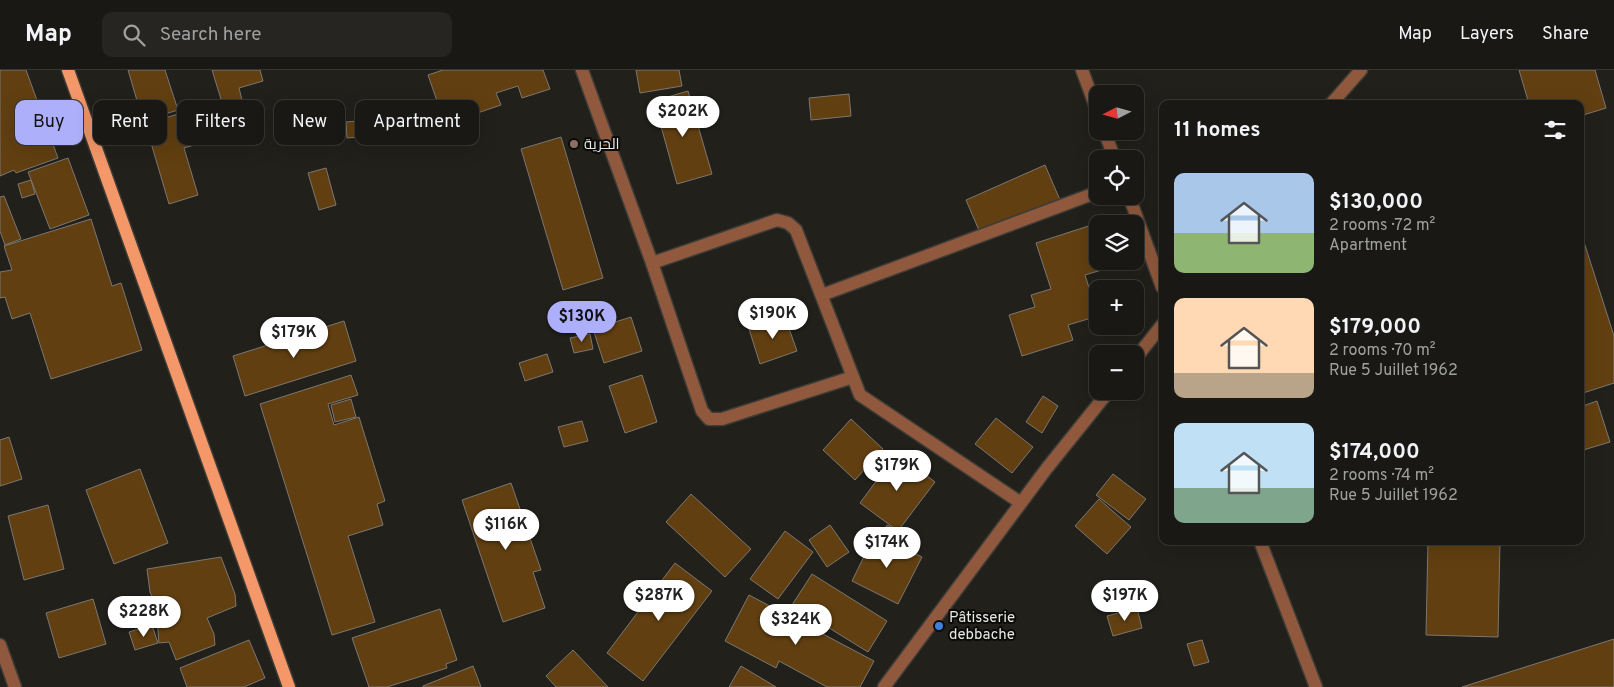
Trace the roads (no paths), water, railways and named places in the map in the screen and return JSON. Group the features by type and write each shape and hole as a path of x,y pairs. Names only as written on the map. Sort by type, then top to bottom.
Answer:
{"main road":[{"path":"68,70 289,687"}],"street":[{"path":"582,70 652,263 702,411 709,420 722,419 853,377"},
{"path":"1082,70 1089,89"},
{"path":"1335,100 1361,70"},
{"path":"822,295 1089,195"},
{"path":"1132,205 1159,279"},
{"path":"652,263 777,220 788,223 796,230 860,395 1021,503"},
{"path":"1144,348 1159,329"},
{"path":"885,686 1021,503 1102,400"},
{"path":"1262,545 1316,687"},
{"path":"0,646 15,687"}],"place":[{"name":"الحرية","path":"574,144"},
{"name":"Pâtisserie debbache","path":"939,626"}]}
